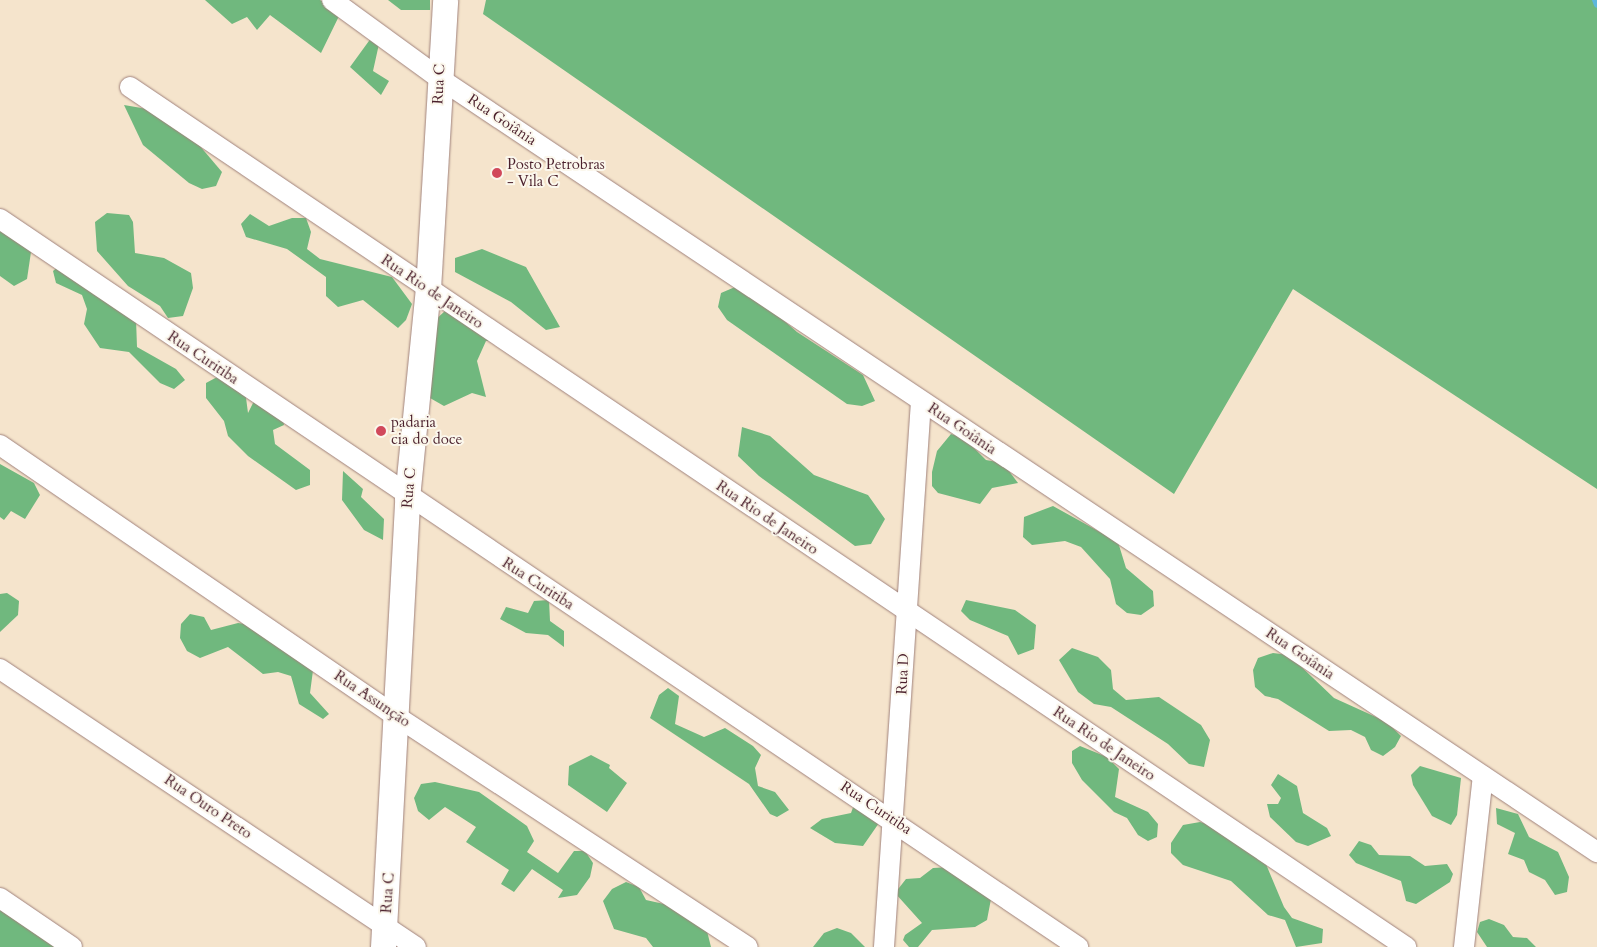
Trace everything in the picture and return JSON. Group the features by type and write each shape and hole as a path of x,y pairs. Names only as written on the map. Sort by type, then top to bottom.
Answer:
{"street":[{"name":"Rua Goiânia","path":"332,0 439,78 921,402 1597,852"},
{"name":"Rua C","path":"384,936 399,718 407,498 428,289 445,0"},
{"name":"Rua Rio de Janeiro","path":"130,87 1406,947"},
{"name":"Rua Curitiba","path":"0,219 407,498 895,819 1078,947"},
{"name":"Rua D","path":"884,947 895,819 921,402"},
{"name":"Rua Assunção","path":"0,445 399,718 748,947"},
{"name":"Rua Ouro Preto","path":"0,669 384,936 416,947"},
{"path":"1464,947 1483,776"},
{"path":"0,898 72,947"}],"green space":[{"path":"205,0 320,0 341,12 321,53 270,15 257,30 247,17 232,24"},
{"path":"388,0 430,0 430,10 401,10"},
{"path":"486,0 1597,0 1597,489 1293,289 1174,494 483,14"},
{"path":"374,34 379,44 373,71 389,81 381,95 350,67"},
{"path":"124,105 153,110 194,139 222,172 216,186 202,189 189,183 143,145"},
{"path":"107,213 129,215 133,222 135,253 164,258 191,273 193,288 183,316 168,318 160,306 128,286 97,251 95,222"},
{"path":"250,214 269,226 292,218 306,218 311,232 307,249 320,259 392,277 412,304 406,320 398,328 363,300 338,307 326,296 326,277 287,249 246,237 241,224"},
{"path":"0,223 25,242 31,252 27,279 14,286 0,276"},
{"path":"482,249 526,267 560,327 546,330 511,302 455,272 455,258"},
{"path":"61,264 74,271 93,294 136,319 137,347 176,369 185,380 174,389 160,383 129,352 100,348 84,324 87,309 82,295 56,283 53,271"},
{"path":"735,287 749,290 797,332 863,375 875,401 862,406 847,404 727,320 718,307 721,293"},
{"path":"445,311 493,341 486,341 477,361 486,397 472,393 444,406 430,398 434,321"},
{"path":"219,376 245,390 248,413 254,401 283,417 284,425 273,430 275,444 310,470 310,485 296,490 248,456 228,436 224,421 206,398 206,383"},
{"path":"742,427 770,436 814,475 868,495 885,519 871,544 855,546 759,476 738,456"},
{"path":"951,434 964,438 986,460 1003,463 1018,483 992,488 980,504 938,493 932,486 932,472 937,451"},
{"path":"0,464 34,483 40,495 25,519 11,511 4,520 0,517"},
{"path":"343,471 363,489 361,497 384,519 383,540 364,530 342,500"},
{"path":"1053,506 1118,542 1126,568 1153,591 1154,606 1141,615 1127,613 1116,604 1110,579 1081,547 1065,541 1032,545 1023,537 1024,517"},
{"path":"7,593 19,601 18,615 0,632 0,594"},
{"path":"549,600 550,621 564,631 564,647 548,635 526,633 500,619 506,607 528,613 534,601"},
{"path":"966,600 1015,610 1036,625 1034,649 1018,655 1008,636 970,620 961,611"},
{"path":"190,614 204,617 211,630 238,623 253,625 314,663 310,693 329,714 323,719 299,704 291,676 278,672 263,674 228,647 200,658 187,651 180,638 181,624"},
{"path":"1072,648 1098,657 1111,670 1113,689 1126,700 1159,697 1201,725 1210,740 1204,767 1189,764 1168,744 1111,707 1094,704 1078,692 1059,660"},
{"path":"1273,653 1289,655 1334,698 1387,722 1401,736 1395,747 1383,756 1371,750 1365,737 1351,730 1329,731 1278,699 1265,696 1255,687 1253,670 1258,658"},
{"path":"668,688 679,696 675,724 704,737 725,728 753,746 761,755 755,768 758,786 775,792 789,810 777,817 770,814 749,784 650,718 659,695"},
{"path":"1080,746 1107,757 1119,769 1115,797 1148,812 1158,824 1157,837 1148,841 1138,835 1127,818 1114,812 1082,780 1072,763 1072,751"},
{"path":"591,755 610,765 609,768 627,783 607,812 568,785 569,766"},
{"path":"1420,766 1461,778 1457,815 1451,825 1432,816 1413,785 1411,775"},
{"path":"1278,774 1297,786 1303,813 1327,828 1331,836 1308,846 1296,842 1270,817 1267,804 1278,804 1281,798 1271,785"},
{"path":"435,782 479,792 527,826 534,841 527,852 558,873 574,851 585,851 593,863 590,877 577,895 558,898 563,890 532,869 514,892 501,884 509,870 466,842 476,827 445,807 429,820 418,811 414,798 421,784"},
{"path":"856,799 879,823 863,846 835,843 810,828 822,819 851,813"},
{"path":"1496,808 1518,814 1529,837 1558,852 1569,877 1567,892 1555,895 1545,880 1529,872 1524,860 1508,854 1515,833 1497,824"},
{"path":"1200,822 1228,830 1263,857 1284,907 1292,918 1323,929 1322,943 1296,947 1285,920 1268,915 1231,881 1183,865 1171,853 1171,843 1183,825"},
{"path":"1359,841 1371,845 1379,855 1410,856 1425,866 1447,864 1453,874 1450,882 1416,904 1406,901 1401,881 1356,863 1349,855"},
{"path":"951,867 991,899 987,920 975,927 932,930 918,947 909,947 903,940 905,935 922,923 895,893 906,879 920,878 933,868"},
{"path":"626,882 639,887 646,900 673,906 707,931 711,947 653,947 646,938 614,929 603,901 612,889"},
{"path":"0,907 56,947 0,947"},
{"path":"1489,919 1504,925 1513,937 1527,938 1536,947 1487,947 1477,932 1480,922"},
{"path":"837,928 851,933 865,947 813,947 824,933"}],"waterway":[{"path":"1595,0 1597,5"}],"place":[{"name":"Posto Petrobras - Vila C","path":"497,173"},
{"name":"padaria cia do doce","path":"381,431"}]}
